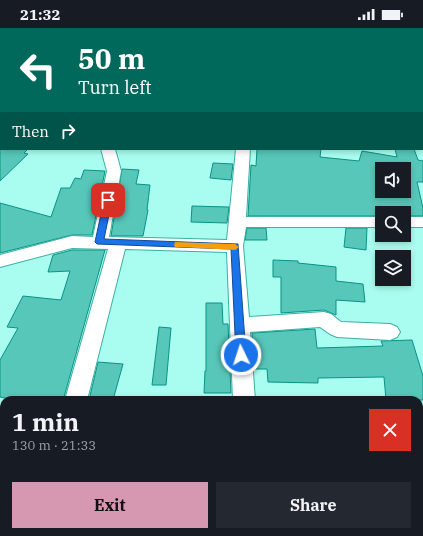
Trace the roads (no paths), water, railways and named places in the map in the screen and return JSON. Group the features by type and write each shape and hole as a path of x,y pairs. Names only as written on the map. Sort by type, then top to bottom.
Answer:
{"street":[{"path":"77,396 109,243 114,171 108,150"},
{"path":"243,150 235,246 244,396"},
{"path":"238,222 375,222"},
{"path":"411,222 423,222"},
{"path":"0,261 72,242 235,246"},
{"path":"239,325 324,319 337,329 390,332"}]}
